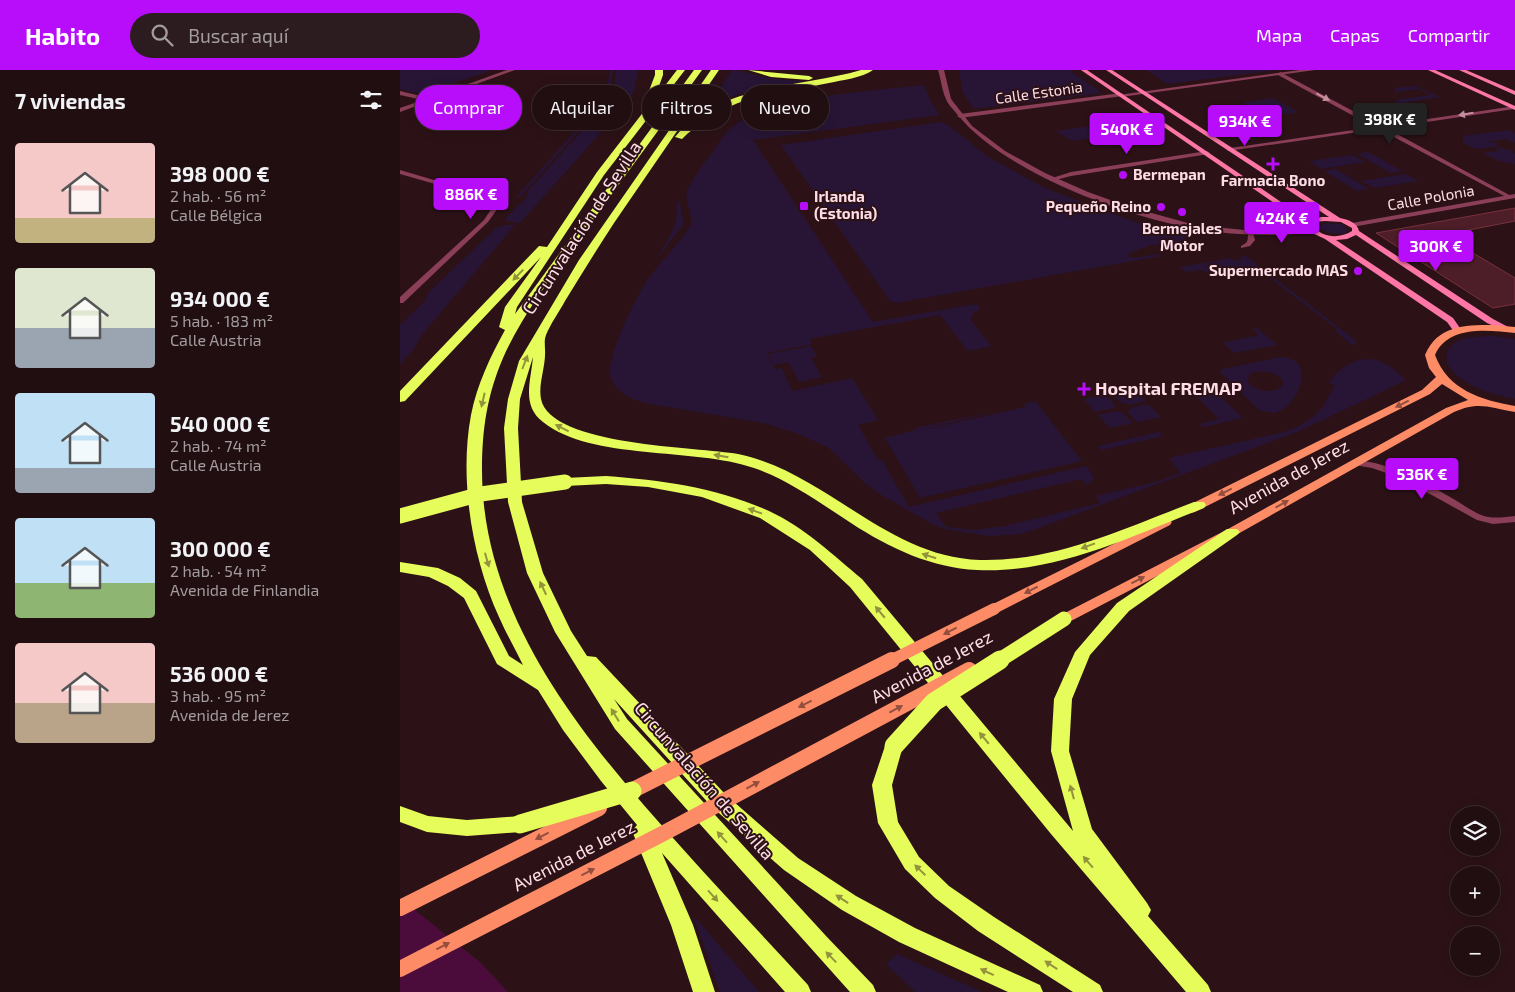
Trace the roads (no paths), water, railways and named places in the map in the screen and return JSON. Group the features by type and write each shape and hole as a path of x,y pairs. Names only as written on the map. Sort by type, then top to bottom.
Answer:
{"highway":[{"path":"632,132 652,96 659,70"},
{"path":"498,354 511,307 600,174 682,70"},
{"name":"Circunvalación de Sevilla","path":"698,70 536,290 514,322 498,354 488,378 475,432 473,476 476,516 486,562 504,611 542,686 633,800 800,992"},
{"name":"Circunvalación de Sevilla","path":"715,70 584,260 525,360 514,400 511,428 515,502 535,572 564,632 621,724 819,944 865,992"},
{"path":"752,70 771,75 798,78 826,76 852,70"},
{"path":"759,70 802,76 828,74 845,70"},
{"path":"644,175 661,161 685,128 695,119 712,111 758,95 833,80 869,70"},
{"path":"400,398 541,250 574,212"},
{"path":"539,335 540,360 534,390 535,406 559,428 581,436 603,440 741,459 772,469 811,489 873,531 907,548 942,560 978,565 1020,563 1065,554 1199,505"},
{"path":"400,516 439,503 487,492 565,482 606,480 648,483 705,493 765,515 815,546 856,583 1058,828 1201,992"},
{"path":"1201,992 1083,832 1060,751 1063,699 1083,652 1123,607 1232,532"},
{"path":"400,567 432,572 454,582 470,595 503,660 542,686"},
{"path":"1064,619 934,702 894,746 882,784 888,823 912,863 942,892 986,924 1092,992"},
{"path":"564,632 718,800 791,864 849,903 907,935 1032,992"},
{"path":"400,814 426,824 467,828 520,824 633,800 682,925 704,992"}],"main road":[{"path":"1085,70 1311,228 1450,320 1458,331"},
{"path":"1109,70 1337,219 1352,225 1356,232 1490,321 1512,329"},
{"path":"1431,70 1514,107"},
{"path":"1466,70 1515,93"},
{"path":"1311,228 1317,219 1337,219"},
{"path":"1326,237 1343,238 1356,232"},
{"path":"1512,329 1478,328 1458,331 1441,338 1431,350 1432,362 1452,388 1482,401 1515,409"},
{"name":"Avenida de Jerez","path":"400,908 633,800 994,609 1426,392 1438,382 1441,376"},
{"name":"Avenida de Jerez","path":"400,968 664,833 1064,619 1232,532 1457,407 1482,401"}],"street":[{"path":"467,85 512,70"},
{"path":"941,70 945,91 960,116 998,149 1052,179 1120,206 1196,227 1251,233 1311,228"},
{"name":"Calle Estonia","path":"960,116 1312,70"},
{"path":"1280,74 1512,197"},
{"path":"400,93 415,96"},
{"path":"400,104 403,109 415,105"},
{"path":"1230,150 1514,107"},
{"path":"1052,179 1071,174 1206,153"},
{"path":"400,172 485,196 493,202 495,208 486,221 400,300"},
{"name":"Calle Polonia","path":"1352,225 1512,197"},
{"path":"1243,247 1252,240 1251,233"},
{"path":"1358,463 1368,463 1393,470 1480,518 1489,521 1515,519"}],"place":[{"name":"Farmacia Bono","path":"1273,164"},
{"name":"Bermepan","path":"1123,175"},
{"name":"Irlanda (Estonia)","path":"804,206"},
{"name":"Pequeño Reino","path":"1161,207"},
{"name":"Bermejales Motor","path":"1182,212"},
{"name":"Supermercado MAS","path":"1358,271"},
{"name":"Hospital FREMAP","path":"1084,389"}]}
